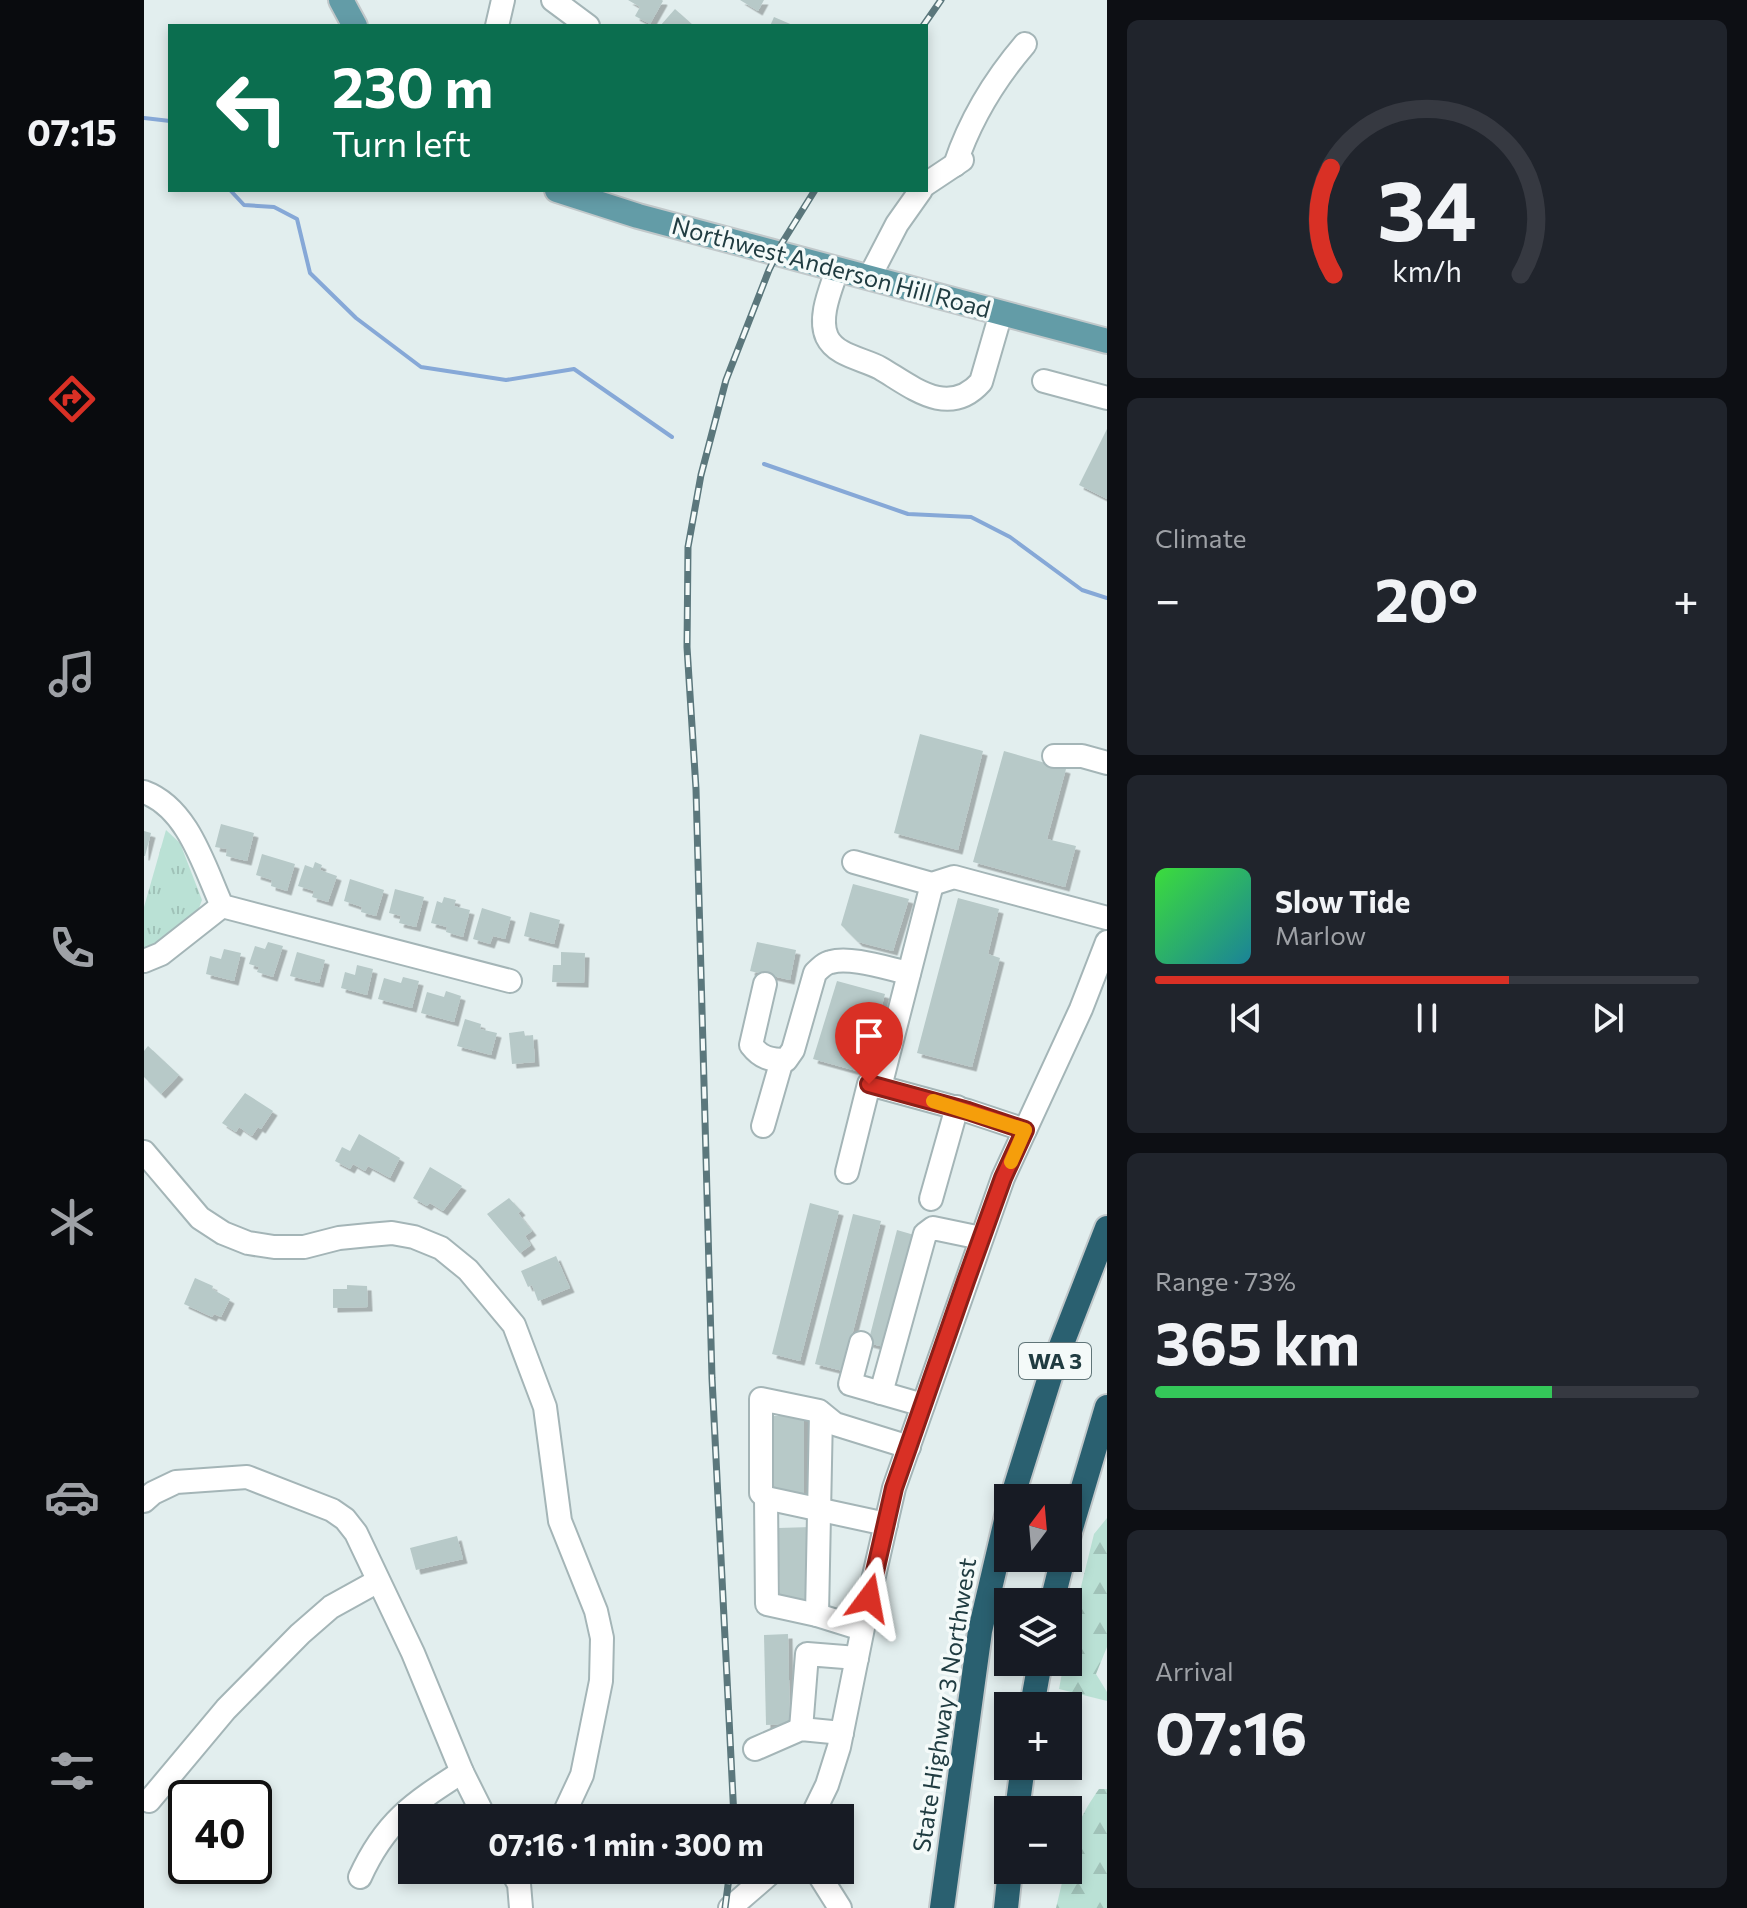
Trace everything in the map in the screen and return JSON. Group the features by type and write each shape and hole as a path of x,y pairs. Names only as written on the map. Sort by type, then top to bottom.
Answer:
{"highway":[{"name":"WA 3","path":"1016,1484 1054,1364 1107,1228"},
{"name":"WA 3","path":"1082,1491 1107,1407"},
{"name":"State Highway 3 Northwest","path":"942,1908 980,1631 994,1572"},
{"path":"1006,1908 1009,1884"}],"main road":[{"path":"341,0 354,24"},
{"name":"Northwest Anderson Hill Road","path":"563,192 638,216 1107,341"}],"street":[{"path":"497,24 503,0"},
{"path":"553,0 585,24"},
{"path":"928,183 958,163 973,119 1025,44"},
{"path":"869,278 897,224 920,192"},
{"path":"837,270 825,314 827,337 834,346 881,368 913,390 935,398 961,396 973,391 981,382 1001,313"},
{"path":"1044,381 1107,398"},
{"path":"1054,756 1082,756 1107,763"},
{"path":"144,792 155,795 185,825 222,906"},
{"path":"854,862 932,884 954,877 1107,918"},
{"path":"880,1087 932,884"},
{"path":"144,961 161,954 222,906"},
{"path":"222,906 510,981"},
{"path":"818,1804 827,1785 842,1733 894,1488 1003,1178 1081,1009 1107,942"},
{"path":"765,984 751,1045 758,1054 771,1060 786,1060 793,1050 815,973 824,965 834,960 909,973"},
{"path":"763,1126 782,1060"},
{"path":"847,1172 869,1084 957,1107 1025,1130"},
{"path":"931,1199 957,1107"},
{"path":"144,1152 200,1218 223,1233 248,1243 274,1247 304,1247 339,1238 392,1233 414,1237 441,1248 468,1270 514,1325 545,1407 560,1521 596,1611 602,1638 601,1681 582,1775 569,1804"},
{"path":"881,1393 925,1234 933,1228 942,1228 981,1238"},
{"path":"861,1343 850,1384 923,1405"},
{"path":"886,1524 766,1498 761,1493 761,1399 821,1413 835,1424 909,1447"},
{"path":"817,1615 821,1413"},
{"path":"144,1501 176,1482 247,1477 332,1510 345,1519 356,1533 413,1653 478,1804"},
{"path":"766,1498 767,1604 862,1629"},
{"path":"149,1801 226,1709 300,1634 331,1607 378,1581"},
{"path":"801,1729 807,1654 857,1658"},
{"path":"755,1749 801,1729 842,1733"},
{"path":"360,1877 390,1826 418,1800 462,1772"},
{"path":"520,1884 521,1908"},
{"path":"730,1908 758,1884"},
{"path":"825,1884 840,1908"}],"green space":[{"path":"166,830 180,843 202,900 195,919 144,955 144,907"},
{"path":"1107,1518 1107,1647 1096,1674 1107,1692 1107,1701 1082,1695 1082,1692 1059,1689 1061,1676 1082,1676 1081,1588 1094,1534"},
{"path":"1099,1789 1107,1789 1107,1908 1056,1908 1062,1884 1082,1884 1082,1817"}],"building":[{"path":"628,0 663,1 650,24 635,16 640,7"},
{"path":"740,0 764,0 758,11"},
{"path":"675,9 692,24 662,24"},
{"path":"774,17 790,24 771,24"},
{"path":"1107,429 1107,499 1079,485"},
{"path":"920,734 983,751 958,850 894,833"},
{"path":"1004,751 1066,769 1047,839 1076,846 1065,887 973,862"},
{"path":"221,824 254,833 247,861 226,856 227,849 215,847"},
{"path":"144,831 151,833 145,856 144,856"},
{"path":"262,854 295,864 287,891 271,886 272,880 256,875"},
{"path":"315,862 322,865 320,870 337,876 328,902 312,897 314,891 298,886 305,865 313,868"},
{"path":"350,879 384,890 376,916 361,912 362,907 344,901"},
{"path":"853,884 909,899 893,951 858,942 841,925"},
{"path":"395,889 424,897 416,927 399,923 401,916 389,913"},
{"path":"444,897 456,900 454,906 470,910 463,937 446,932 447,927 431,923 437,901 442,903"},
{"path":"958,898 999,909 988,954 1000,958 972,1067 917,1053"},
{"path":"482,908 511,917 505,939 493,936 490,944 473,939"},
{"path":"530,912 560,920 554,944 524,936"},
{"path":"268,942 283,946 273,977 257,972 259,967 249,964 255,946 265,949"},
{"path":"757,942 796,950 790,980 750,971"},
{"path":"224,949 241,953 234,981 206,974 210,956 221,959"},
{"path":"297,952 325,960 319,983 290,976"},
{"path":"561,952 585,953 584,983 552,982 553,965 561,965"},
{"path":"357,965 373,969 367,995 341,988 345,972 355,975"},
{"path":"403,977 419,981 412,1008 378,999 384,978 401,983"},
{"path":"837,981 885,994 864,1073 813,1059"},
{"path":"446,991 461,996 454,1022 421,1013 427,992 444,997"},
{"path":"465,1019 481,1024 480,1029 497,1033 491,1055 457,1046"},
{"path":"524,1031 525,1036 533,1035 535,1062 512,1064 509,1033"},
{"path":"148,1046 179,1075 161,1094 144,1077 144,1051"},
{"path":"245,1093 273,1111 252,1136 239,1127 236,1132 222,1123"},
{"path":"359,1134 400,1158 390,1178 368,1166 365,1171 353,1164 350,1169 335,1161 342,1147 350,1151"},
{"path":"430,1167 462,1186 443,1211 413,1198"},
{"path":"509,1198 521,1211 518,1213 532,1231 525,1236 531,1245 520,1253 487,1214"},
{"path":"810,1203 839,1211 800,1361 772,1354"},
{"path":"853,1214 881,1221 843,1371 815,1364"},
{"path":"897,1230 921,1237 892,1349 868,1343"},
{"path":"556,1256 570,1288 538,1301 532,1285 528,1287 521,1271"},
{"path":"195,1278 213,1286 212,1289 230,1299 221,1317 214,1314 212,1317 184,1304"},
{"path":"347,1285 367,1286 368,1307 333,1308 333,1289 347,1289"},
{"path":"774,1416 804,1416 804,1495 774,1495"},
{"path":"812,1527 814,1600 780,1600 778,1528"},
{"path":"457,1536 463,1559 416,1570 410,1548"},
{"path":"788,1634 790,1724 766,1725 764,1635"}],"waterway":[{"path":"144,118 168,121"},
{"path":"232,192 244,205 274,207 297,219 310,273 356,318 421,367 506,380 574,369 672,437"},
{"path":"764,464 908,514 971,517 1010,537 1082,590 1107,598"}],"railway":[{"path":"924,24 941,0"},
{"path":"733,1804 712,1378 696,789 687,647 688,547 701,475 726,380 769,270 814,192"},
{"path":"725,1908 728,1884"}],"slow traffic":[{"path":"933,1101 1025,1130 1011,1162"}],"route":[{"path":"869,1084 1025,1130 1003,1178 894,1488 869,1598"}]}
